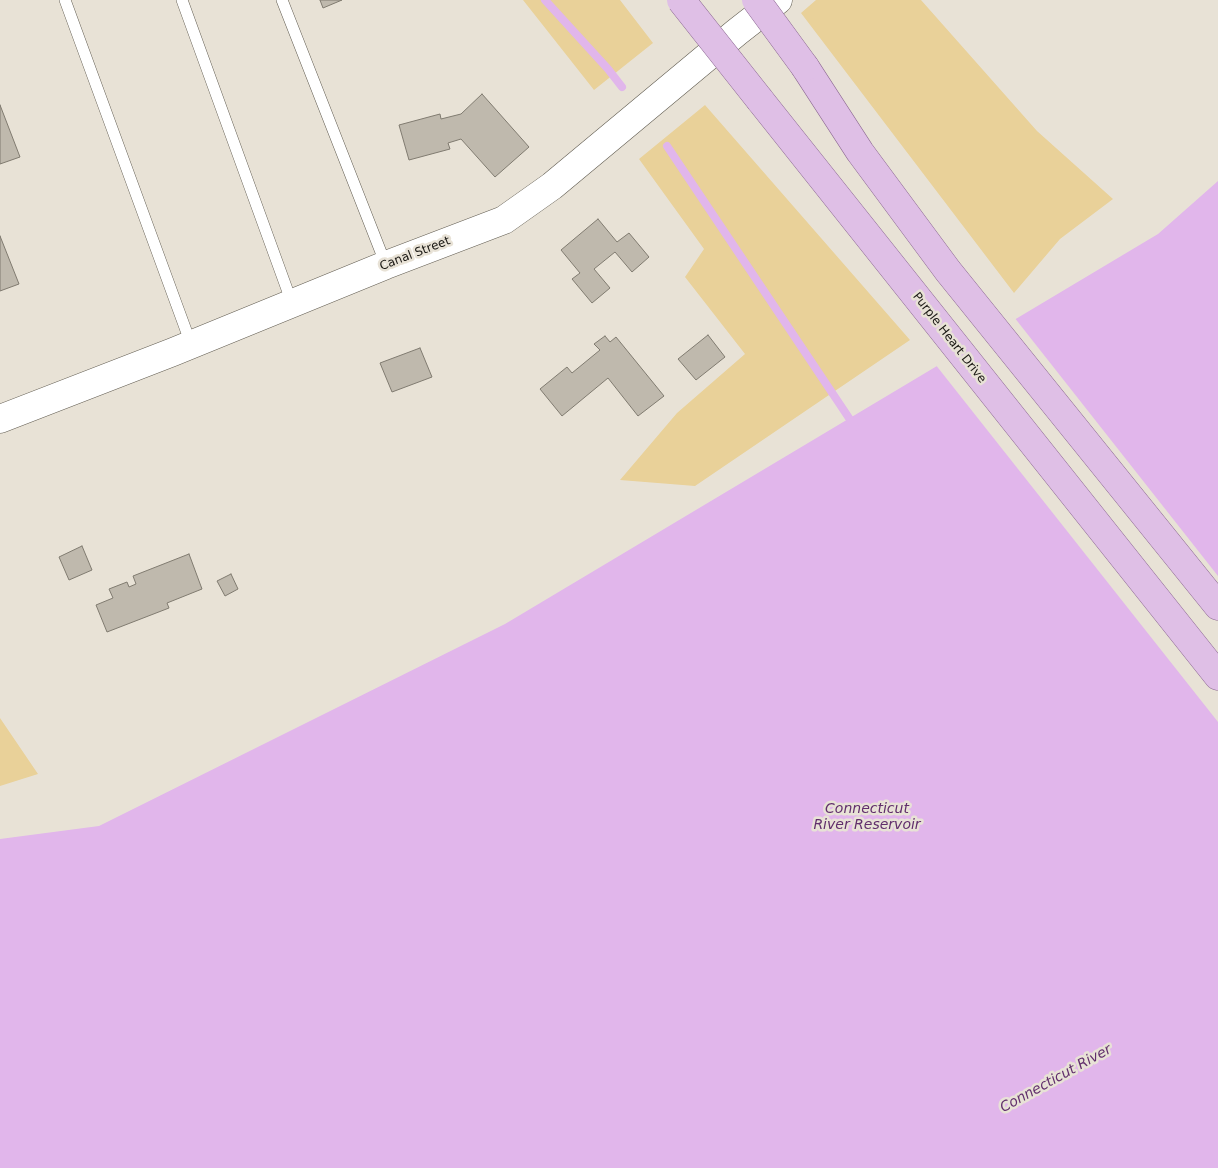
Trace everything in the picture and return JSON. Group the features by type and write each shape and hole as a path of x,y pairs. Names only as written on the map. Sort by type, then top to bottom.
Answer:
{"main road":[{"name":"Purple Heart Drive","path":"681,0 1218,676"},
{"path":"756,0 805,67 860,152 948,271 1218,606"}],"street":[{"name":"Canal Street","path":"0,419 191,344 386,264 504,220 552,186 778,0"}],"lane":[{"path":"65,0 191,344"},
{"path":"182,0 292,303"},
{"path":"282,0 386,264"}],"shaded area":[{"path":"523,0 620,0 653,43 594,90"},
{"path":"816,0 921,0 1037,131 1113,199 1060,239 1014,293 801,13"},
{"path":"705,105 910,340 695,486 620,480 677,413 745,354 685,277 704,249 639,159"},
{"path":"0,718 38,774 0,786"}],"water":[{"name":"Connecticut River Reservoir","path":"1218,181 1218,1168 0,1168 0,839 99,826 505,624 1158,234"}],"pier":[{"path":"1014,317 1218,576 1218,722 935,364"}],"building":[{"path":"320,0 342,0 323,8"},
{"path":"482,94 529,147 495,177 461,139 448,143 450,149 409,160 399,125 440,114 441,119 461,114"},
{"path":"0,105 20,157 0,164"},
{"path":"598,219 617,242 629,233 649,257 632,272 615,252 594,269 610,288 592,303 572,279 580,273 561,250"},
{"path":"0,236 19,284 0,291"},
{"path":"708,335 725,357 696,380 678,359"},
{"path":"605,336 610,342 616,337 664,396 638,416 608,378 562,416 540,389 567,367 572,373 600,350 594,344"},
{"path":"420,348 432,377 392,392 380,363"},
{"path":"82,546 92,570 69,580 59,557"},
{"path":"189,554 202,589 167,603 169,608 107,632 96,605 113,598 109,589 127,582 129,587 136,584 133,576"},
{"path":"231,574 238,589 225,596 217,581"}],"waterway":[{"path":"545,0 622,87"},
{"path":"667,146 855,427"}],"water label":[{"name":"Connecticut River","path":"1056,1079"}]}
